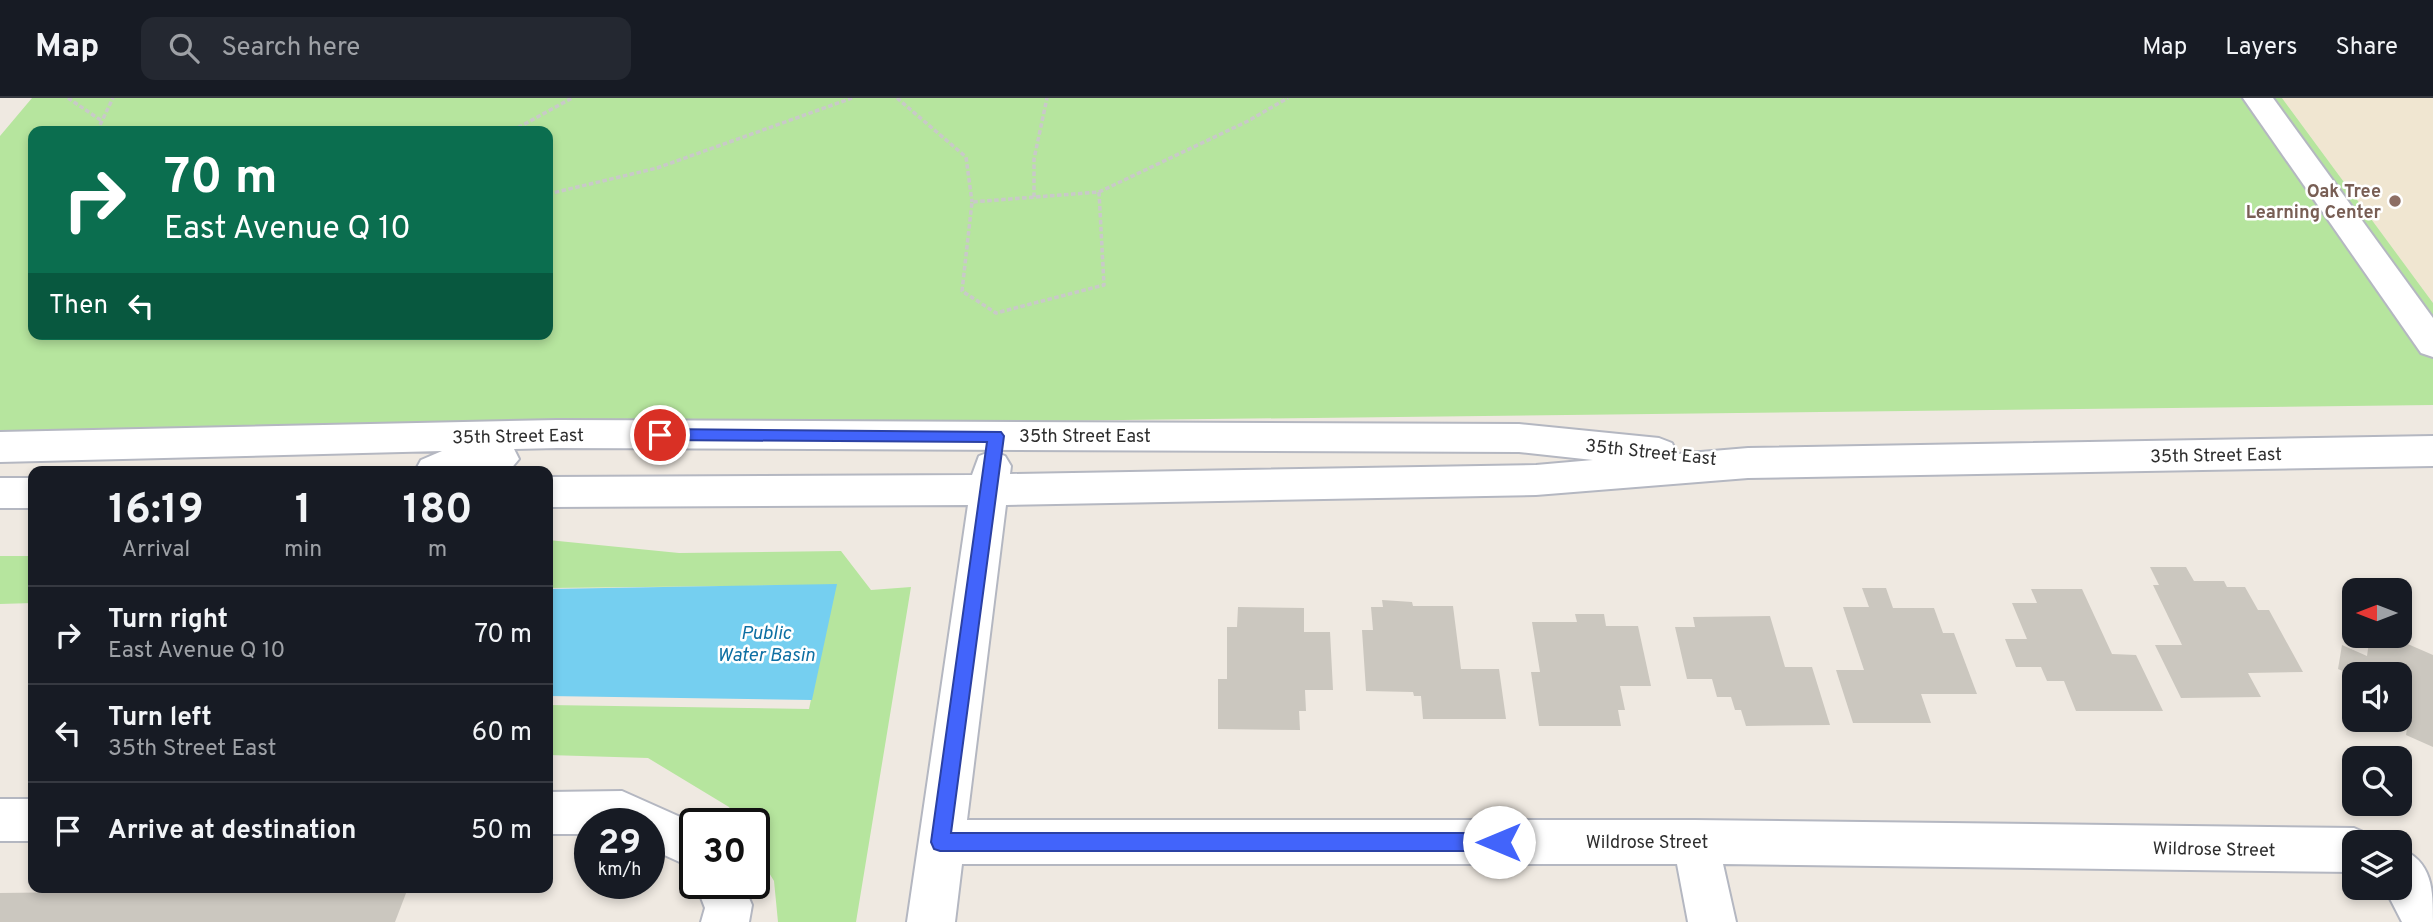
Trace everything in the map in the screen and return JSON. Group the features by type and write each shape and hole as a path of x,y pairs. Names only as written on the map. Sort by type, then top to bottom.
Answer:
{"street":[{"path":"2258,98 2433,344"},
{"name":"35th Street East","path":"0,447 557,434 1519,438 1748,463"},
{"path":"445,466 458,460 763,454 814,435"},
{"path":"931,922 996,436"},
{"name":"35th Street East","path":"553,492 988,490 1536,480 1748,463 2433,451"},
{"path":"0,493 28,493"},
{"path":"553,813 574,813"},
{"path":"0,820 28,820"},
{"name":"Wildrose Street","path":"940,842 1695,842 2342,850"},
{"path":"1695,842 1712,922"},
{"path":"2412,893 2428,922"},
{"path":"725,922 729,905 726,899"}],"path":[{"path":"68,98 102,121"},
{"path":"100,126 113,98"},
{"path":"521,126 572,98"},
{"path":"553,193 657,168 852,98"},
{"path":"897,98 966,157 972,202 962,291 996,313 1104,285 1098,192"},
{"path":"1034,197 1034,159 1047,98"},
{"path":"972,202 1098,192 1248,121 1287,98"}],"shaded area":[{"name":"Oak Tree Learning Center","path":"2282,98 2433,98 2433,303"}],"green space":[{"path":"32,98 2282,98 2433,303 2433,405 0,433 0,136"},
{"path":"553,540 679,553 841,551 871,590 911,587 856,922 778,922 774,881 770,874 770,808 730,808 648,758 553,755 553,705 809,709 835,585 553,588"},
{"path":"0,556 28,556 28,603 0,604"}],"water":[{"name":"Public Water Basin","path":"837,584 812,700 553,696 553,589"}],"building":[{"path":"2150,567 2186,567 2194,581 2224,581 2227,587 2245,587 2258,610 2269,610 2303,672 2248,673 2261,697 2181,698 2155,645 2182,645 2153,585 2159,585"},
{"path":"1862,588 1886,588 1893,608 1934,608 1943,633 1954,633 1977,694 1921,694 1931,723 1853,723 1836,670 1864,670 1843,607 1869,607"},
{"path":"2031,589 2082,589 2112,654 2136,655 2163,711 2076,711 2064,681 2047,681 2041,667 2016,667 2005,639 2027,639 2012,603 2037,603"},
{"path":"1382,600 1412,602 1413,606 1453,606 1461,669 1499,669 1506,719 1423,719 1421,696 1414,696 1413,692 1366,691 1362,630 1373,630 1371,607 1383,607"},
{"path":"1238,607 1304,608 1304,632 1330,632 1333,690 1305,690 1306,711 1299,711 1300,730 1218,729 1218,679 1227,679 1227,627 1237,627"},
{"path":"1575,614 1604,614 1606,626 1638,626 1651,686 1620,686 1625,710 1618,710 1621,726 1539,726 1531,672 1540,672 1532,622 1577,622"},
{"path":"1770,616 1785,667 1812,667 1830,725 1746,726 1741,710 1735,710 1731,697 1717,697 1712,679 1687,679 1675,627 1695,627 1693,617"},
{"path":"2342,645 2342,648 2367,656 2368,648 2412,648 2412,646 2433,655 2433,747 2406,735 2406,732 2412,732 2412,662 2342,662 2342,671 2338,669"},
{"path":"0,893 406,893 395,922 0,922"}],"place":[{"name":"Oak Tree Learning Center","path":"2395,201"}],"route":[{"path":"660,435 996,436 940,842 1499,842"}]}
